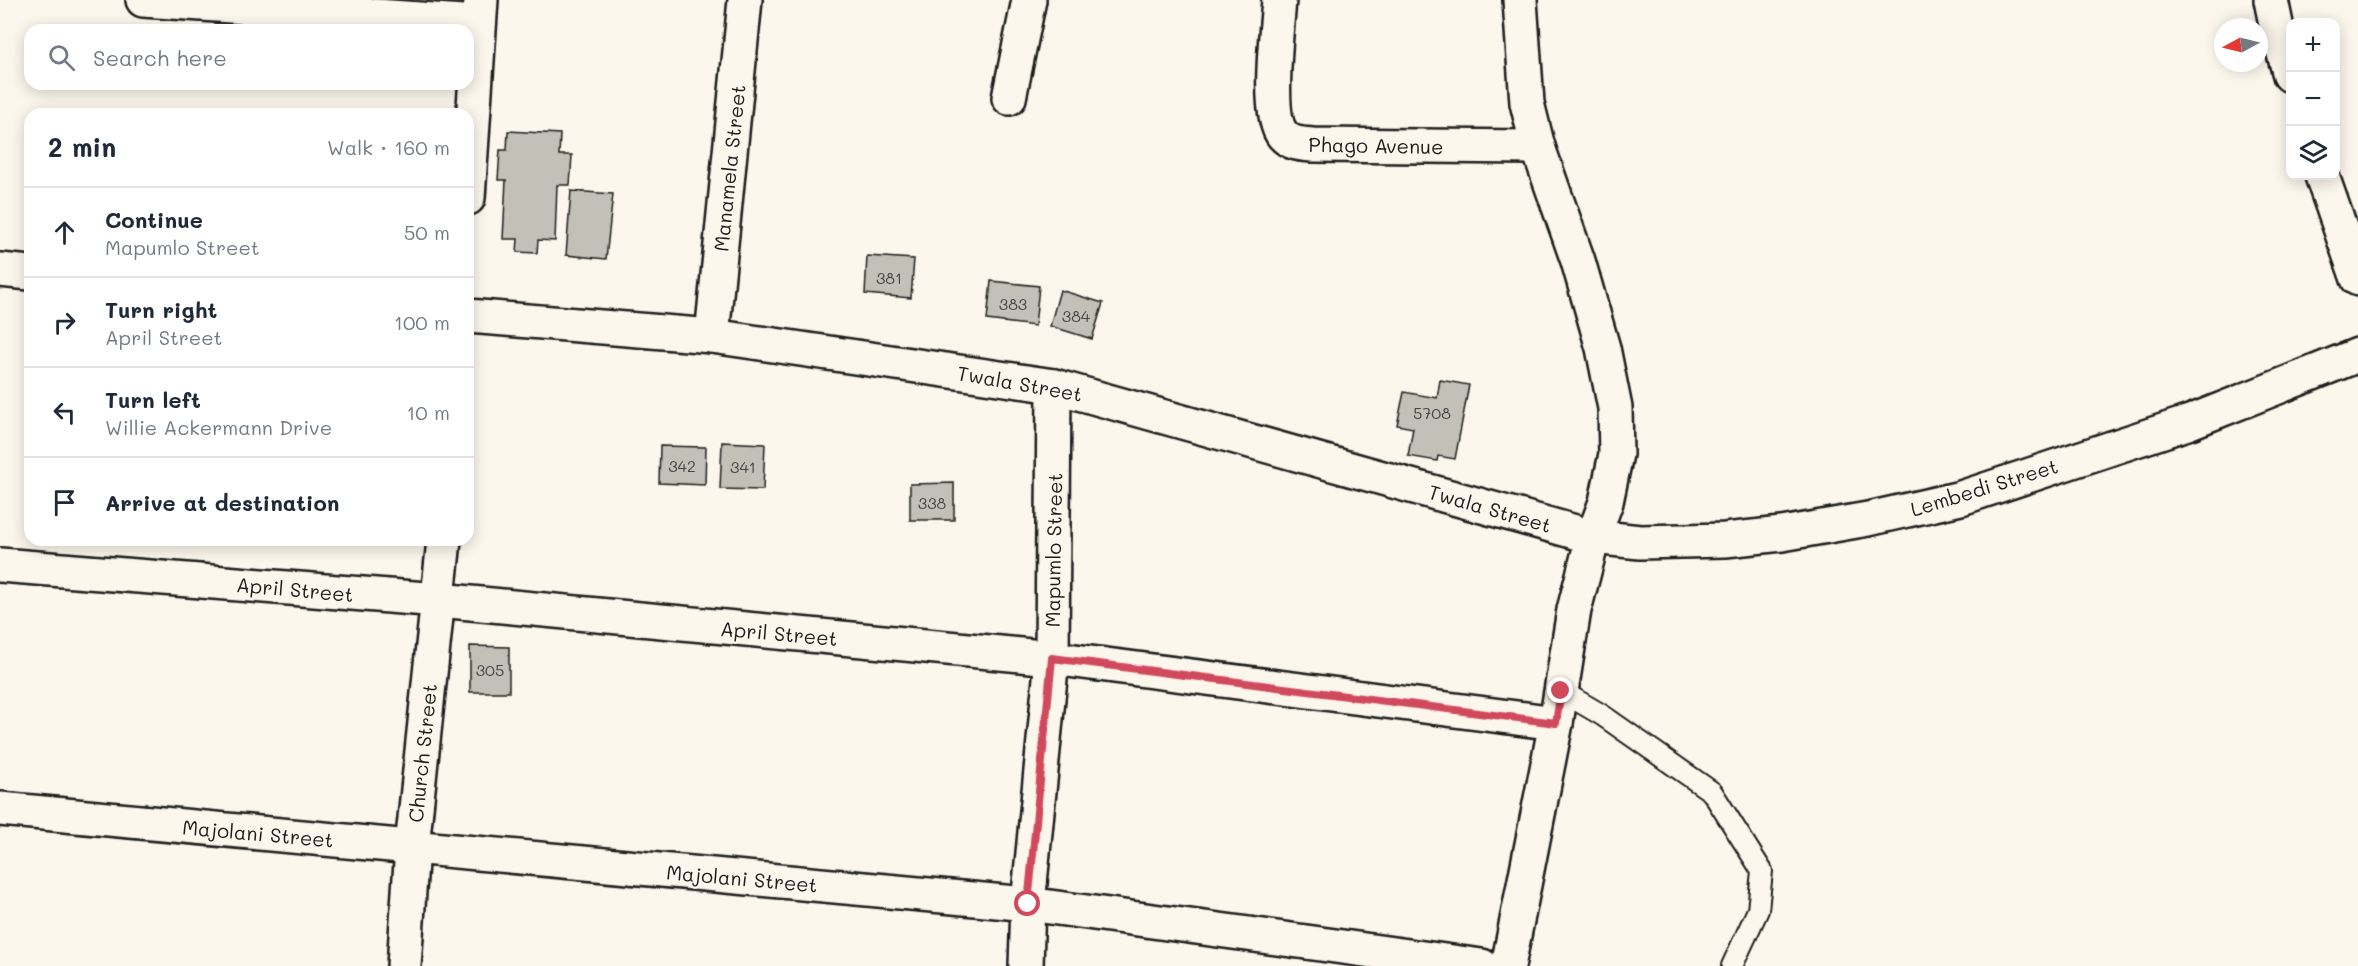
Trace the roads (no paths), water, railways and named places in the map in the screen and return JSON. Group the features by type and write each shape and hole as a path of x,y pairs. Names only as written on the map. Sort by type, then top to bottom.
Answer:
{"street":[{"path":"143,0 480,12 474,108"},
{"name":"Manamela Street","path":"712,336 746,0"},
{"path":"1010,98 1029,0"},
{"name":"Phago Avenue","path":"1279,0 1274,116 1281,134 1292,143 1538,147"},
{"path":"1508,966 1575,610 1593,537 1606,502 1616,454 1615,408 1603,348 1578,261 1538,147 1527,103 1520,0"},
{"path":"2271,0 2289,72"},
{"path":"2323,180 2358,279"},
{"path":"0,270 24,272"},
{"name":"Twala Street","path":"474,316 712,336 1054,386 1593,537"},
{"name":"Lembedi Street","path":"1593,537 1640,542 1725,540 1782,534 1868,519 1961,498 2190,422 2358,355"},
{"name":"Mapumlo Street","path":"1026,966 1028,904 1052,658 1054,386"},
{"name":"Church Street","path":"404,966 412,847 444,546"},
{"name":"April Street","path":"0,565 439,600 1558,707"},
{"name":"Majolani Street","path":"0,809 1028,904 1482,966"}],"lane":[{"path":"1558,707 1602,715 1712,792 1762,870 1758,910 1732,966"}]}
